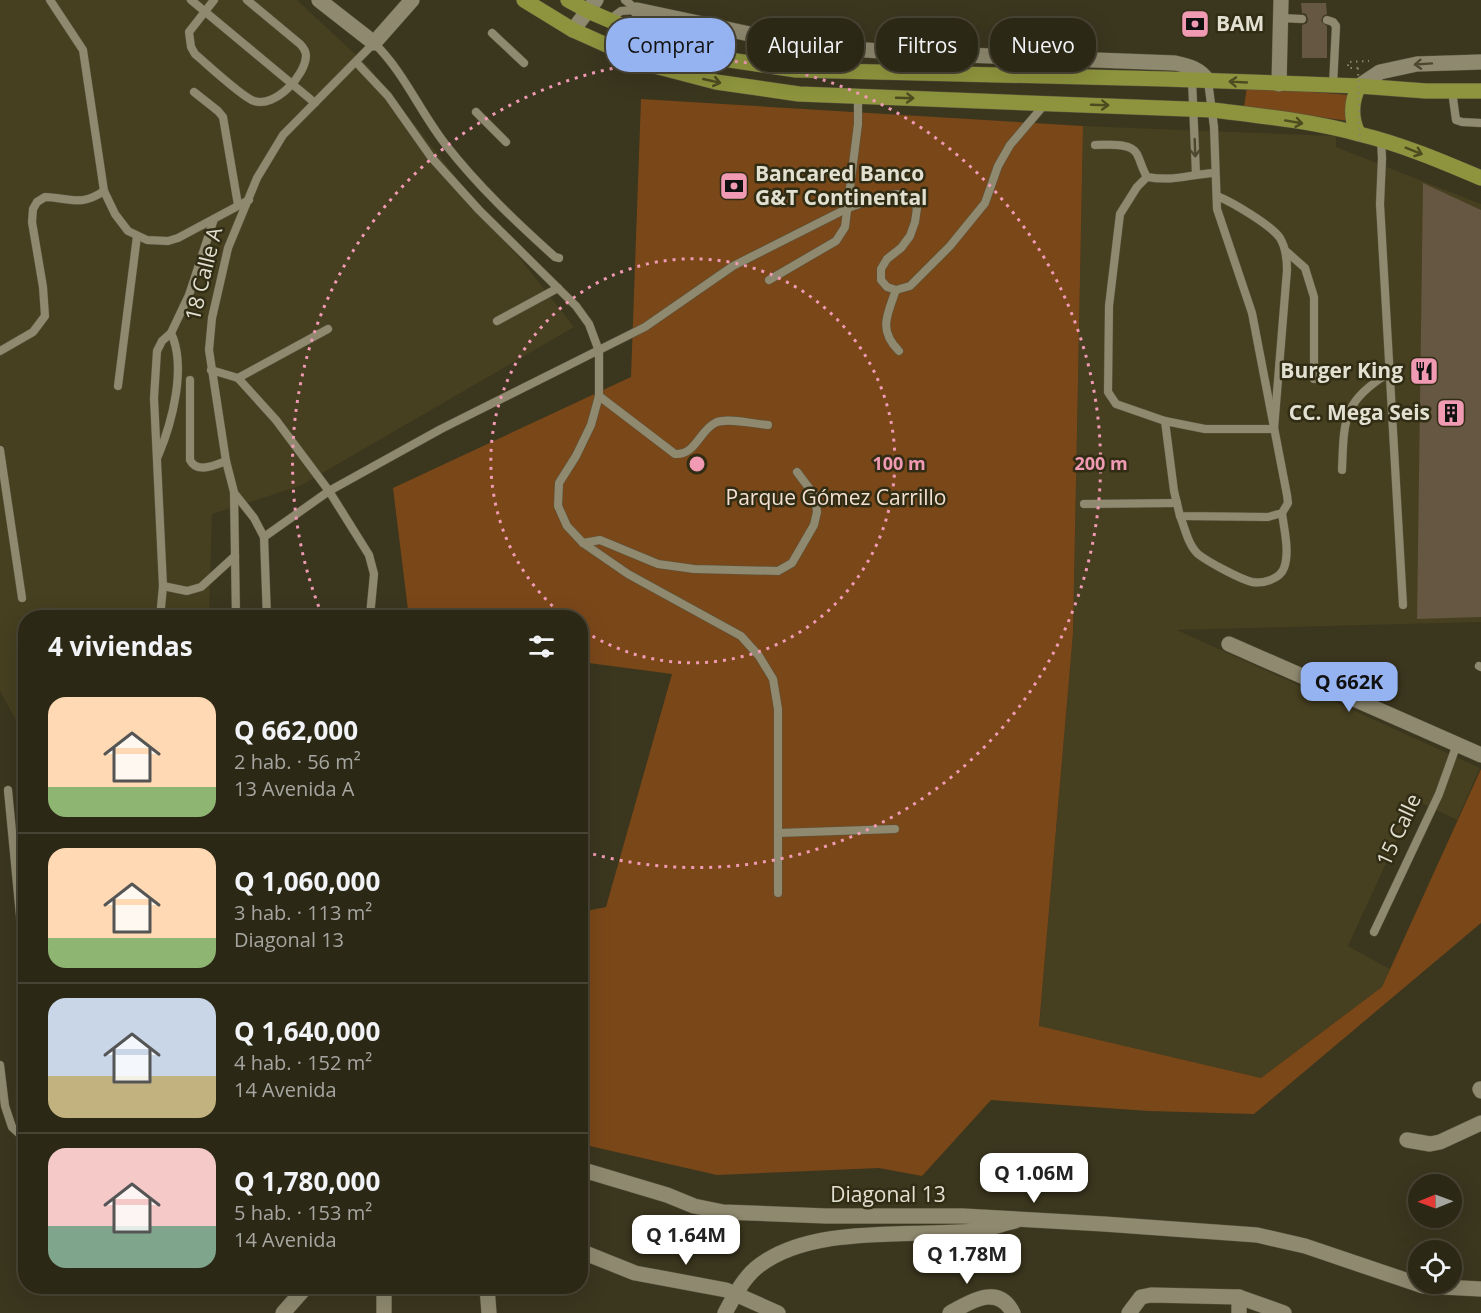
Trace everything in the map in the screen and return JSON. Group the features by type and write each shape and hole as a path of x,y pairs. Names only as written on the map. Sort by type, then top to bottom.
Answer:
{"main road":[{"path":"524,0 546,16 573,30 651,65 716,82 799,94 1213,110 1267,117 1359,139 1380,140 1402,146 1481,177"},
{"path":"568,0 592,5 607,18"},
{"path":"735,61 796,70 1192,80 1481,91"},
{"path":"1359,86 1353,99 1352,109 1352,118 1359,139"}],"street":[{"path":"319,0 374,43"},
{"name":"18 Calle A","path":"374,43 412,0"},
{"path":"1279,84 1281,0"},
{"path":"573,30 592,5"},
{"path":"637,10 807,46 910,53 1175,63 1193,67 1203,73 1208,81"},
{"path":"1359,86 1380,72 1417,64 1481,62"},
{"path":"1230,644 1469,749"},
{"name":"15 Calle","path":"1469,749 1481,738"},
{"path":"1407,1140 1440,1142 1481,1123"},
{"name":"Diagonal 13","path":"588,1171 667,1195 694,1206 723,1212 826,1216 963,1216 1257,1235 1305,1246 1423,1286 1481,1289"},
{"path":"726,1313 735,1294 758,1266 777,1256 794,1257 830,1247 982,1239 1016,1231 1029,1220"},
{"path":"588,1254 635,1273 665,1280 707,1285 735,1294 778,1313"},
{"path":"283,1313 300,1294"},
{"path":"384,1294 384,1313"},
{"path":"488,1294 489,1313"},
{"path":"1129,1313 1142,1297 1151,1295 1239,1297 1284,1313"},
{"path":"950,1313 973,1300 994,1297 1006,1302 1013,1313"},
{"path":"1239,1297 1239,1313"}],"lane":[{"path":"50,0 83,50 104,192 121,223 137,236 147,240 168,241 249,200"},
{"path":"191,0 315,103"},
{"path":"214,0 189,32 189,40 195,54 249,99 255,102 270,101 293,85 306,58 305,50 247,0"},
{"path":"625,0 637,10"},
{"path":"612,18 621,11 637,10"},
{"path":"1280,18 1302,19"},
{"path":"1327,20 1336,26 1333,85"},
{"path":"492,33 524,63"},
{"path":"374,43 390,59 445,144 472,177 524,229 559,258"},
{"name":"18 Calle A","path":"236,610 234,492 226,461 218,396 211,370 212,318 218,288 228,248 249,200 256,177 283,135 374,43"},
{"path":"356,62 388,96 431,157 479,210 576,306 588,324 599,351 599,396 591,425 576,456 559,483 558,506 567,526 583,543 628,574 741,636 759,656 773,679 778,709 778,892"},
{"path":"1192,80 1196,174"},
{"path":"1165,422 1180,516 1189,540 1197,552 1214,564 1253,582 1277,578 1284,570 1287,555 1282,513 1288,503 1287,495 1252,313 1217,209 1213,110 1208,81"},
{"path":"1452,91 1456,120 1481,123"},
{"path":"194,92 219,111 223,117 238,206"},
{"path":"769,280 836,241 845,227 858,124 858,96"},
{"path":"264,537 329,491 441,429 645,327 733,266 848,208 880,197 897,194 909,197 917,208 915,222 910,236 901,248 887,259 881,269 881,280 887,287 896,290 910,286 950,246 985,203 998,166 1006,152 1046,103"},
{"path":"476,112 506,142"},
{"path":"1380,140 1382,158 1380,204 1403,605"},
{"path":"1095,145 1129,147 1136,151 1147,177 1189,178 1196,174 1215,173"},
{"path":"1147,177 1137,186 1120,214 1109,306 1108,392 1116,404 1165,422 1205,429 1274,429"},
{"path":"0,351 33,332 45,316 44,286 32,222 33,209 37,202 45,197 78,202 92,200 104,192"},
{"path":"1216,196 1230,201 1279,236 1287,252 1305,268 1314,297 1314,379"},
{"path":"161,610 163,586 154,370 157,351 162,341 171,333 189,295 214,219"},
{"path":"118,386 137,236"},
{"path":"1274,429 1287,252"},
{"path":"497,321 558,288"},
{"path":"896,290 885,325 887,335 899,351"},
{"path":"238,378 328,328"},
{"path":"158,457 171,420 178,370 176,343 171,333"},
{"path":"211,370 238,378 276,420 329,491 369,555 374,574 371,610"},
{"path":"1342,470 1343,428 1352,404 1372,383 1390,372"},
{"path":"190,380 190,460 193,466 199,468 226,461"},
{"path":"599,396 675,454 682,455 689,452 716,422 768,425"},
{"path":"0,450 22,598"},
{"path":"583,543 600,540 658,564 694,569 778,571 792,563 813,525 817,512 815,496 797,472"},
{"path":"234,492 242,506 254,518 264,537 267,610"},
{"path":"1084,504 1177,503"},
{"path":"1180,516 1268,517 1282,513"},
{"path":"163,586 187,591 201,587 235,556"},
{"name":"15 Calle","path":"1374,932 1439,794 1469,749"},
{"path":"8,790 18,894"},
{"path":"778,833 895,829"},
{"path":"0,1065 5,1106 12,1127 18,1133"}],"path":[{"path":"1359,139 1358,68 1348,68 1348,62 1368,60"}],"shaded area":[{"path":"0,0 297,0 369,67 574,327 300,486 212,514 209,610 18,610 18,724 0,691"},
{"path":"1083,126 1336,136 1336,147 1481,204 1481,622 1177,630 1480,768 1457,820 1415,800 1348,946 1390,969 1382,987 1261,1078 1039,1027 1073,633"}],"green space":[{"path":"1247,87 1350,95 1349,121 1244,107"},
{"name":"Parque Gómez Carrillo","path":"641,99 1083,126 1073,633 1039,1026 1261,1078 1382,987 1481,769 1481,923 1254,1114 1149,1111 991,1100 922,1176 879,1168 717,1175 588,1146 588,911 606,907 672,674 588,663 588,610 408,610 393,488 631,377"}],"building":[{"path":"1301,3 1326,3 1327,14 1321,21 1327,26 1327,58 1302,58 1302,25 1307,23 1308,19 1306,14 1302,13"},
{"name":"CC. Mega Seis","path":"1423,183 1481,210 1481,617 1417,619"}],"place":[{"name":"BAM","path":"1195,24"},
{"name":"Bancared Banco G&T Continental","path":"734,186"},
{"name":"Burger King","path":"1424,371"},
{"name":"CC. Mega Seis","path":"1451,413"}]}
